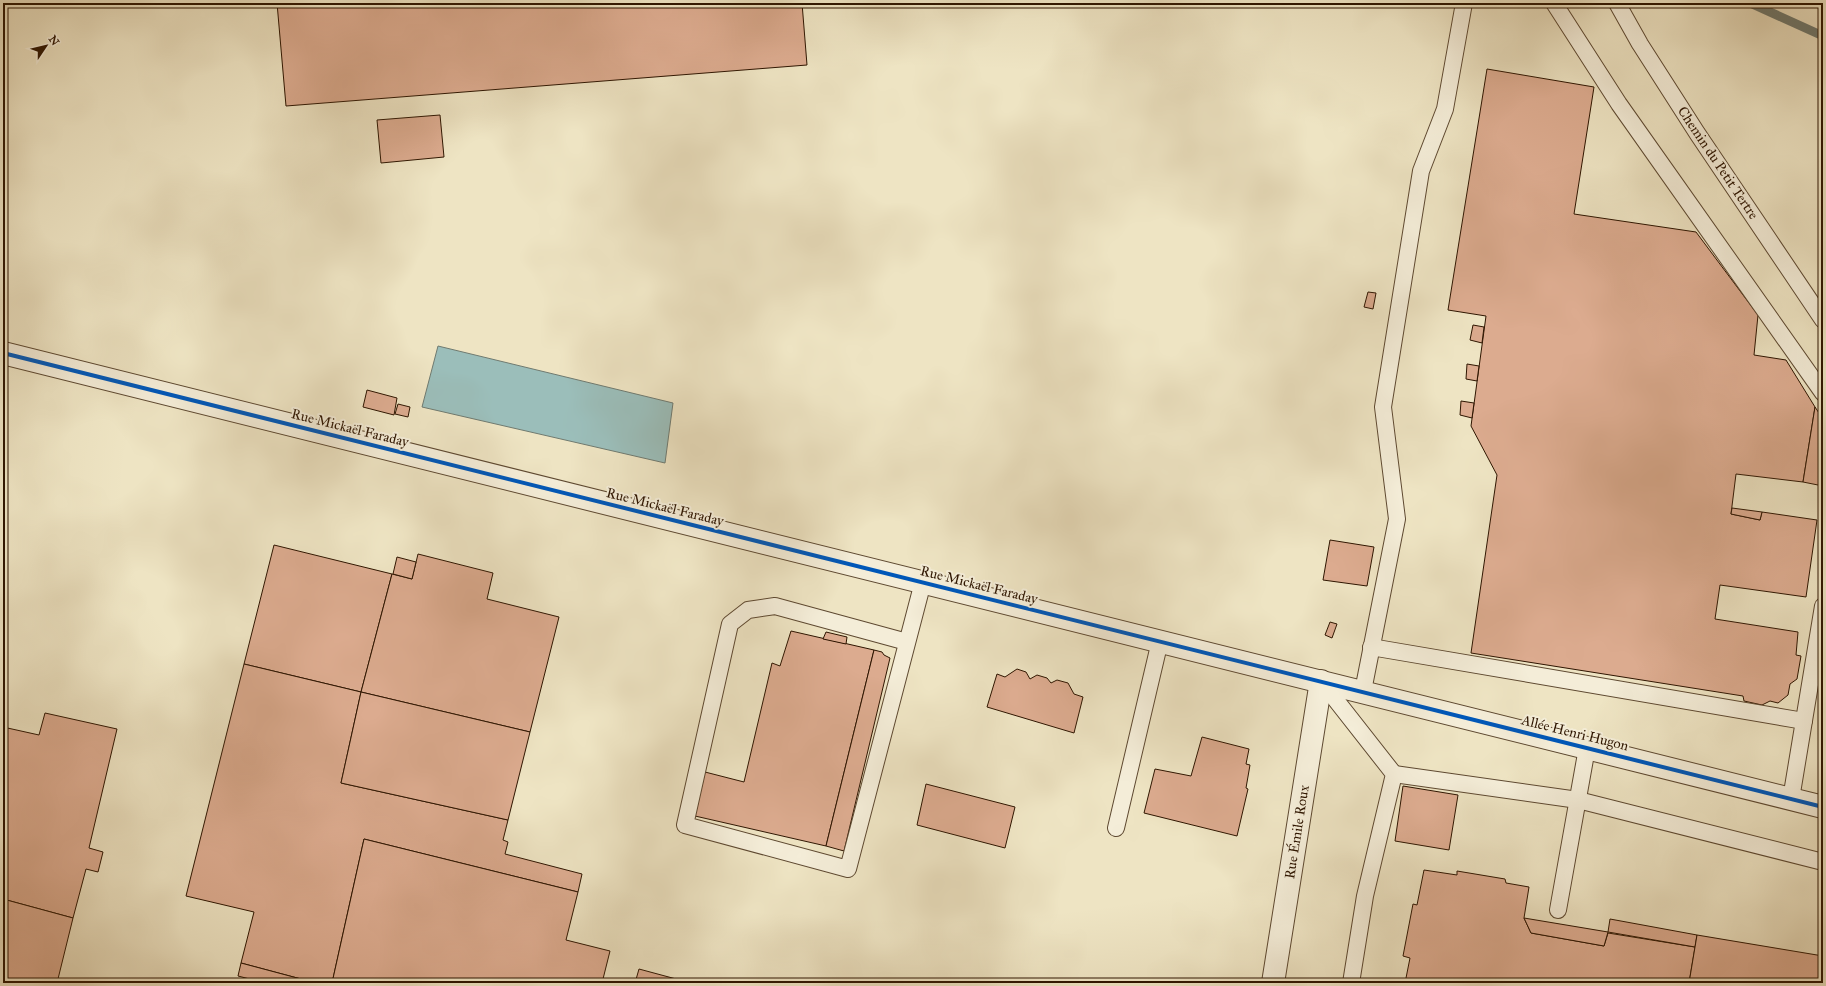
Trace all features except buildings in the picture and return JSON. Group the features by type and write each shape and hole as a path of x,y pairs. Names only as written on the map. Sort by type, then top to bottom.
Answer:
{"street":[{"name":"Rue Mickaël Faraday","path":"3,353 1321,681"},
{"name":"Allée Henri Hugon","path":"1321,681 1823,807"},
{"name":"Rue Émile Roux","path":"1273,983 1321,681"}],"lane":[{"path":"1363,691 1397,519 1383,407 1421,170 1445,109 1464,3"},
{"path":"1554,3 1618,104 1823,393"},
{"name":"Chemin du Petit Tertre","path":"1617,3 1640,44 1697,133 1823,320"},
{"path":"907,642 774,606 748,610 730,624 685,825 848,869 923,582"},
{"path":"1791,799 1823,606"},
{"path":"1116,828 1160,641"},
{"path":"1371,647 1804,721"},
{"path":"1321,681 1394,774 1578,800 1823,862"},
{"path":"1558,910 1587,748"},
{"path":"1351,983 1365,896 1394,774"}],"water":[{"path":"438,346 673,403 665,463 422,407"}],"waterway":[{"path":"1750,3 1823,36"}],"cycle path":[{"path":"3,353 1823,807"}]}
